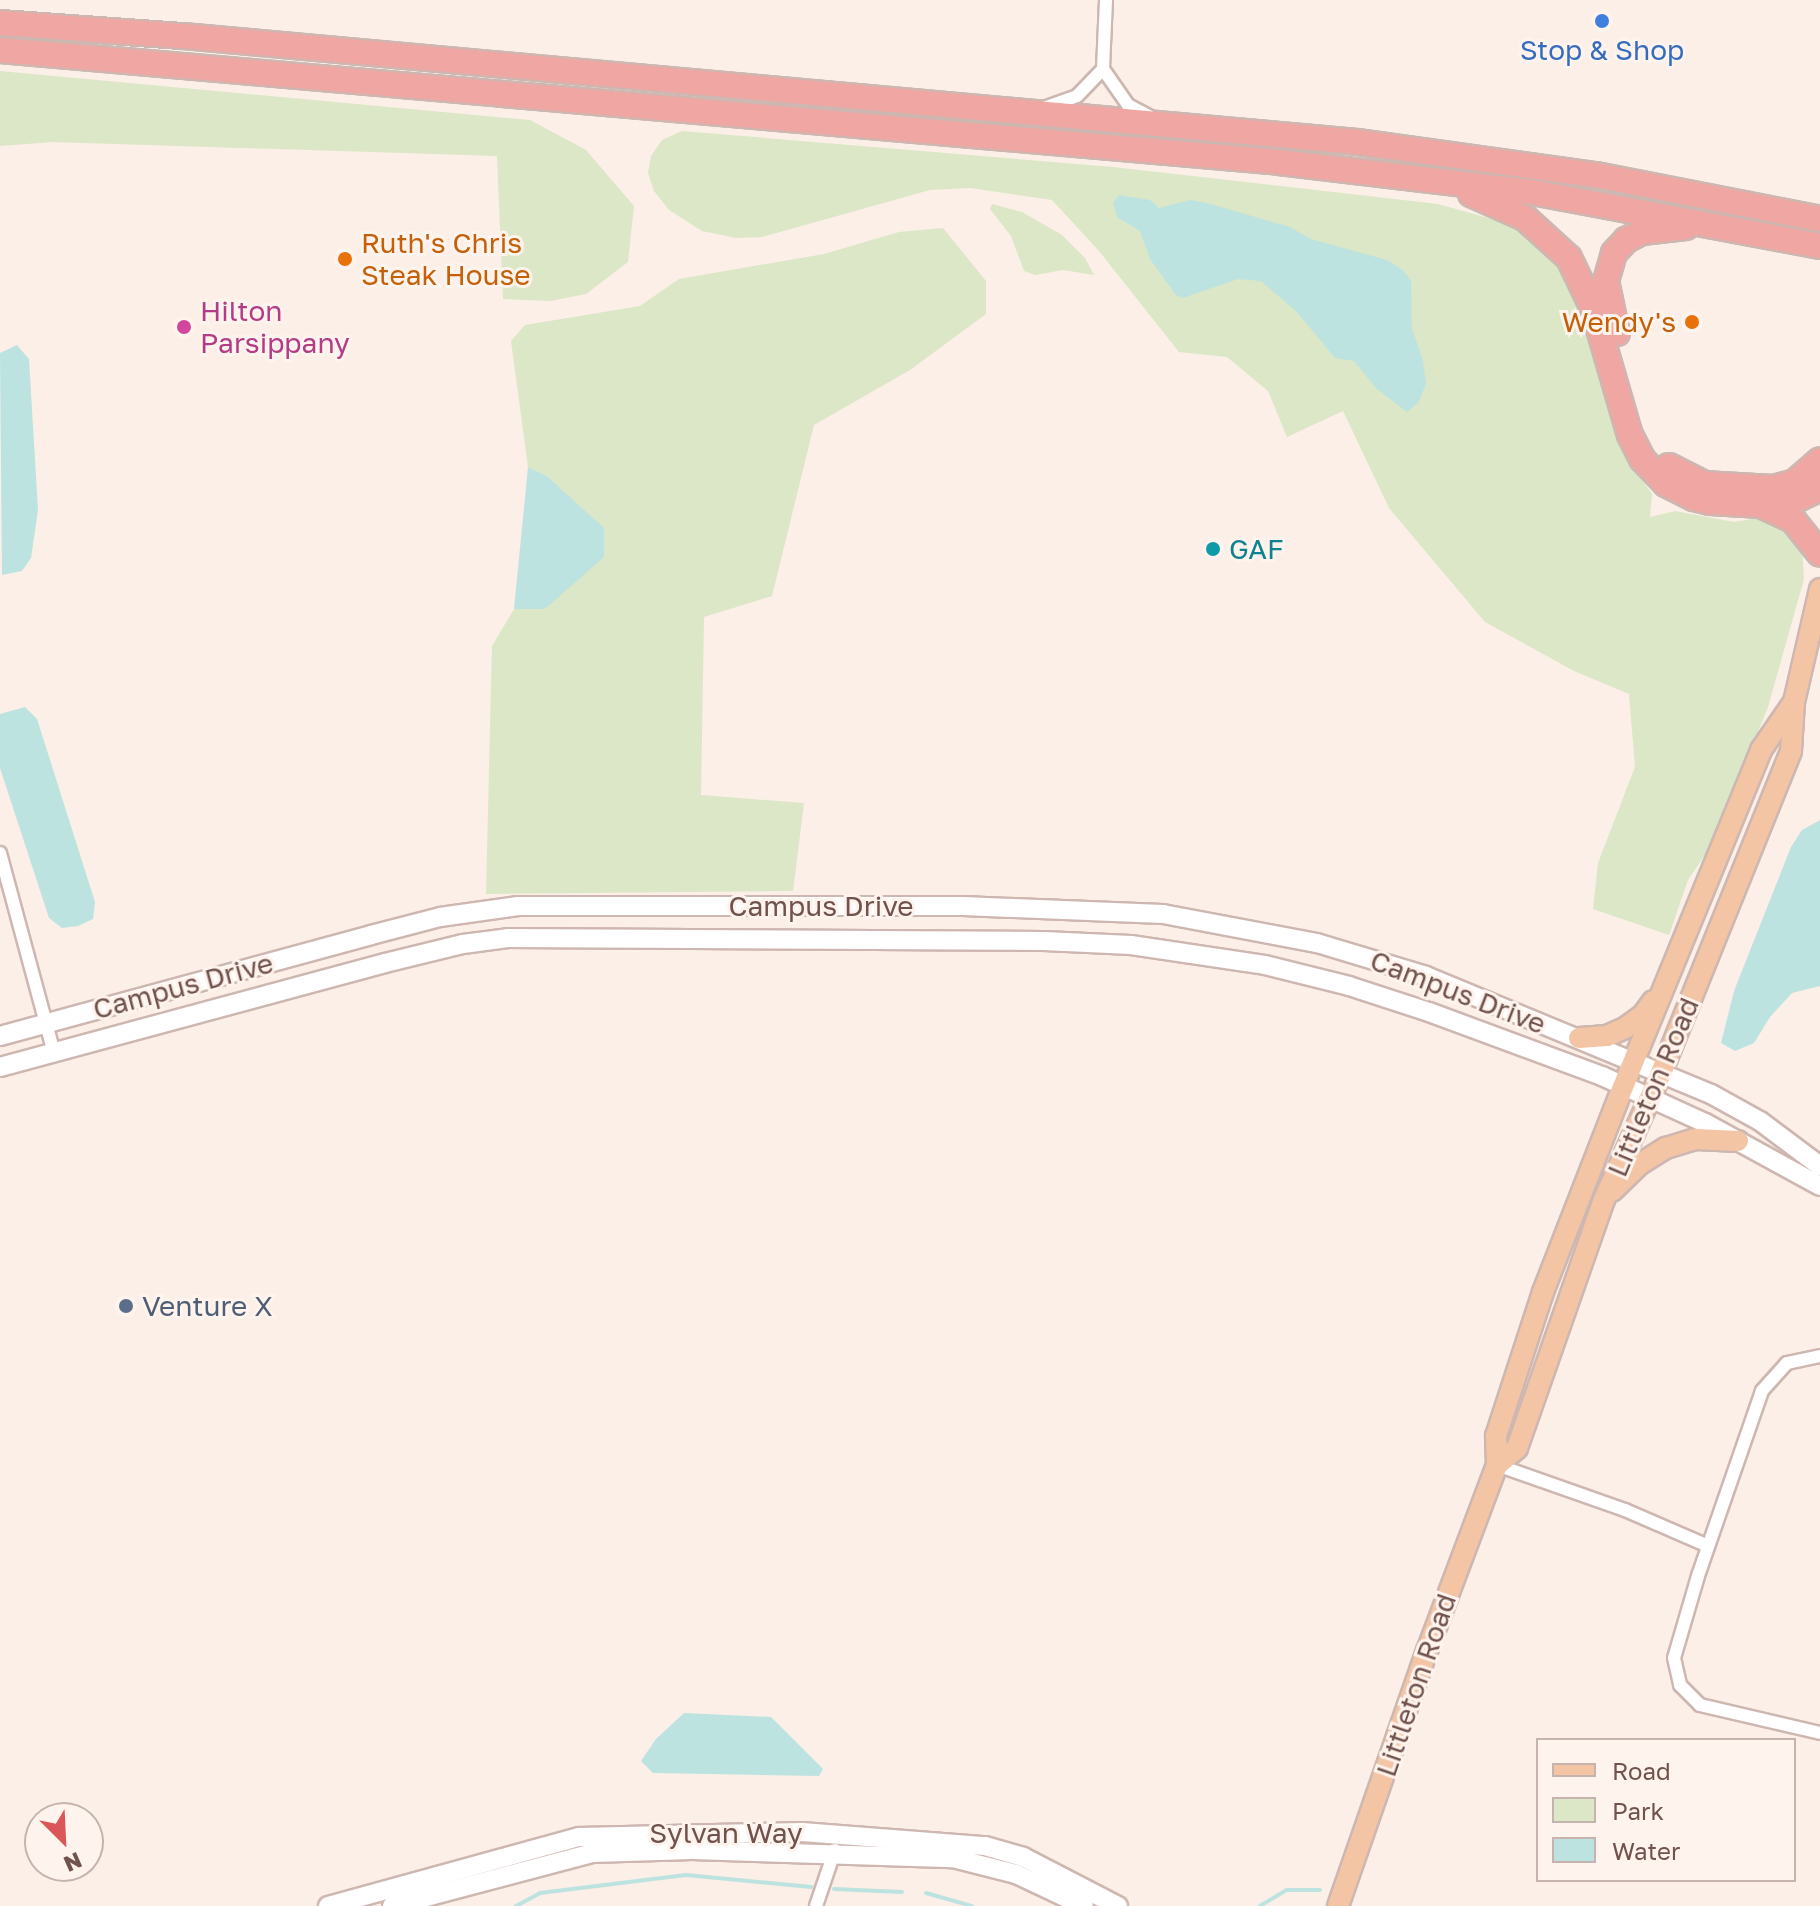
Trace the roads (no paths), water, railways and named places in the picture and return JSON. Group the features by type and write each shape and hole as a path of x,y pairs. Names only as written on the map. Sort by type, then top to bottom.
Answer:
{"highway":[{"path":"0,23 183,36 1177,125 1492,158 1685,190 1820,219"},
{"path":"0,50 711,110 1431,179 1603,203 1820,246"},
{"path":"1431,179 1509,209 1544,232 1569,258 1593,308 1630,435 1653,472 1694,498 1761,505 1799,498 1820,488"},
{"path":"1711,224 1642,232 1619,246 1609,262 1607,294 1649,439 1672,469 1696,481 1717,486 1781,487 1801,478 1820,460"},
{"path":"1761,505 1793,520 1820,554"}],"main road":[{"name":"Littleton Road","path":"1497,1465 1517,1448 1604,1200 1661,1073 1791,751 1794,702 1820,589"},
{"name":"Littleton Road","path":"1338,1906 1427,1651 1497,1465 1496,1436 1539,1306 1623,1087 1761,750 1794,702"},
{"path":"1579,1038 1607,1036 1625,1028 1643,1015 1666,981"},
{"path":"1604,1200 1640,1164 1666,1148 1696,1139 1738,1141"}],"street":[{"path":"1106,0 1103,69 1128,105 1177,125"},
{"path":"1030,112 1077,96 1103,69"},
{"path":"0,853 54,1053"},
{"name":"Campus Drive","path":"0,1036 385,931 490,909 549,905 963,906 1163,914 1317,943 1426,976 1736,1106 1820,1166"},
{"name":"Campus Drive","path":"0,1067 385,963 463,944 508,938 1044,941 1193,952 1335,982 1529,1047 1649,1098 1738,1141 1820,1186"},
{"path":"1820,1356 1787,1363 1762,1391 1675,1648 1674,1667 1680,1685 1700,1705 1724,1714 1820,1733"},
{"path":"1497,1465 1625,1510 1708,1546"},
{"name":"Sylvan Way","path":"328,1906 579,1837 664,1833 836,1845 953,1858 1016,1874 1084,1906"},
{"path":"816,1906 836,1845"},
{"name":"Sylvan Way","path":"392,1906 592,1853 836,1845 985,1846 1023,1857 1118,1906"}],"water":[{"path":"1119,195 1150,200 1159,208 1190,200 1207,203 1290,227 1311,239 1387,260 1403,270 1411,281 1412,328 1423,361 1426,384 1418,403 1407,412 1376,388 1354,361 1335,358 1297,312 1261,281 1238,279 1183,298 1176,295 1150,259 1140,231 1117,217 1113,203"},
{"path":"17,345 29,359 38,510 31,558 22,571 2,575 0,353"},
{"path":"528,467 547,476 604,528 604,557 545,609 514,609"},
{"path":"25,707 37,719 95,902 93,919 78,926 62,928 49,918 0,768 0,714"},
{"path":"1820,820 1820,986 1792,993 1770,1017 1754,1043 1735,1051 1721,1043 1734,991 1791,847 1802,830"},
{"path":"684,1713 771,1717 823,1769 819,1776 653,1773 641,1761 656,1739"}],"waterway":[{"path":"516,1906 540,1893 686,1875 811,1887"},
{"path":"834,1889 902,1892"},
{"path":"1260,1906 1287,1890 1320,1890"},
{"path":"926,1893 972,1906"}],"place":[{"name":"Stop & Shop","path":"1602,21"},
{"name":"Ruth's Chris Steak House","path":"345,259"},
{"name":"Wendy's","path":"1692,322"},
{"name":"Hilton Parsippany","path":"184,327"},
{"name":"GAF","path":"1213,549"},
{"name":"Venture X","path":"126,1306"}]}
